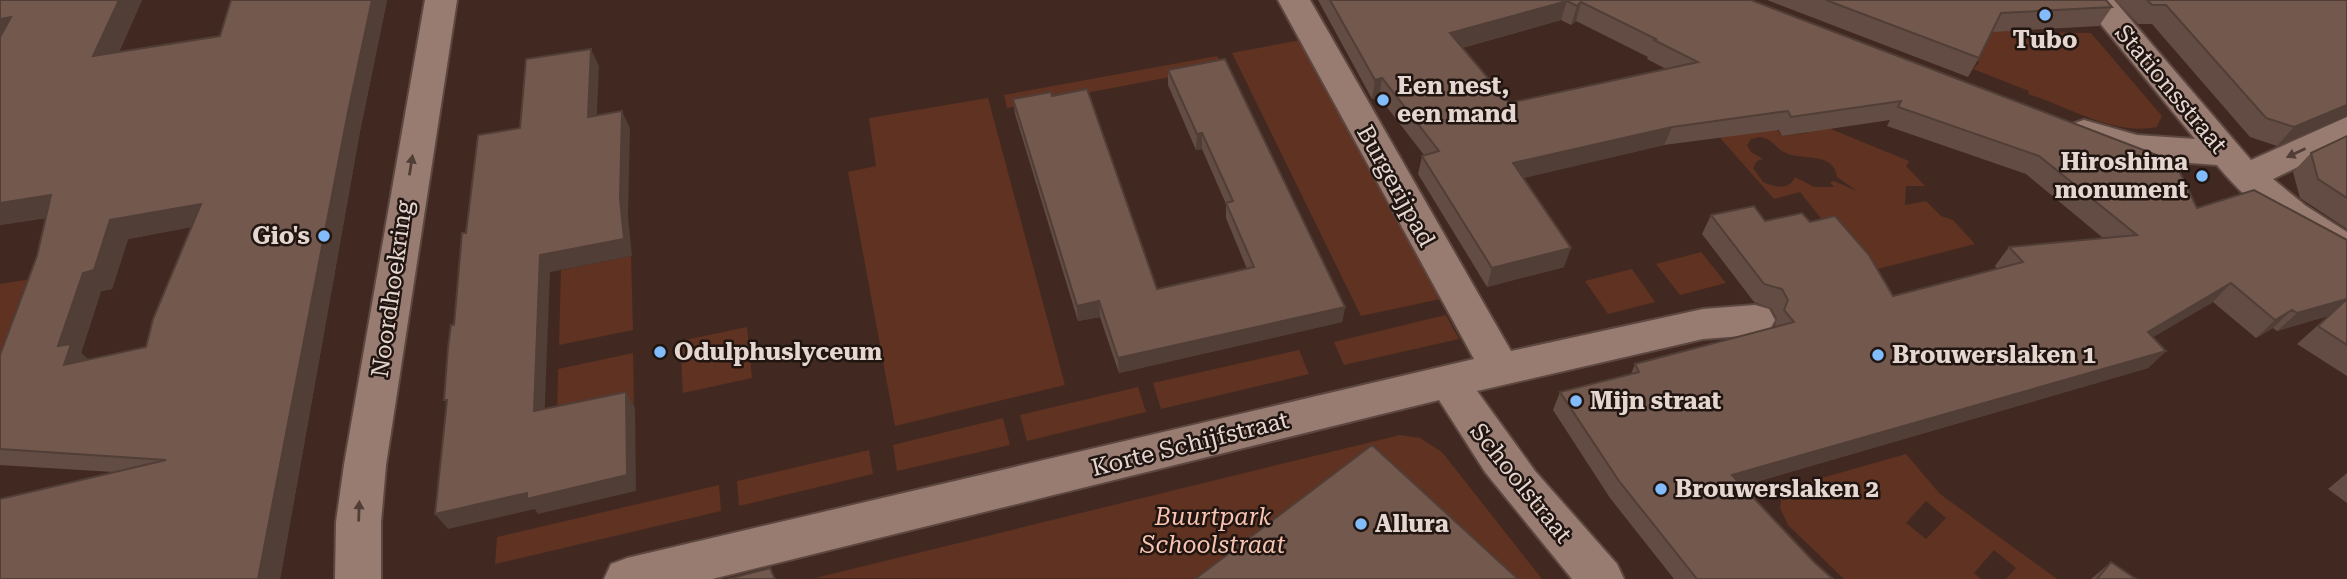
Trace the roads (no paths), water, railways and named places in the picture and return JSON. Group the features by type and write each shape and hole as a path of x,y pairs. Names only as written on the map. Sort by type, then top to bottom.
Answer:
{"street":[{"name":"Noordhoekring","path":"358,579 360,490 384,351 423,83 441,0"},
{"name":"Burgerijpad","path":"1294,0 1501,370"},
{"name":"Stationsstraat","path":"2097,0 2236,166 2293,215 2347,250"},
{"path":"2061,125 2137,147 2236,166 2347,129"},
{"name":"Korte Schijfstraat","path":"627,579 1449,381 1703,324 1755,320"},
{"name":"Schoolstraat","path":"1449,381 1471,423 1524,491 1601,579"}],"place":[{"name":"Tubo","path":"2045,15"},
{"name":"Een nest, een mand","path":"1383,100"},
{"name":"Hiroshima monument","path":"2202,176"},
{"name":"Gio's","path":"324,236"},
{"name":"Odulphuslyceum","path":"660,352"},
{"name":"Brouwerslaken 1","path":"1878,355"},
{"name":"Mijn straat","path":"1576,401"},
{"name":"Brouwerslaken 2","path":"1661,489"},
{"name":"Allura","path":"1361,524"}],"park label":[{"name":"Buurtpark Schoolstraat","path":"1213,531"}]}
